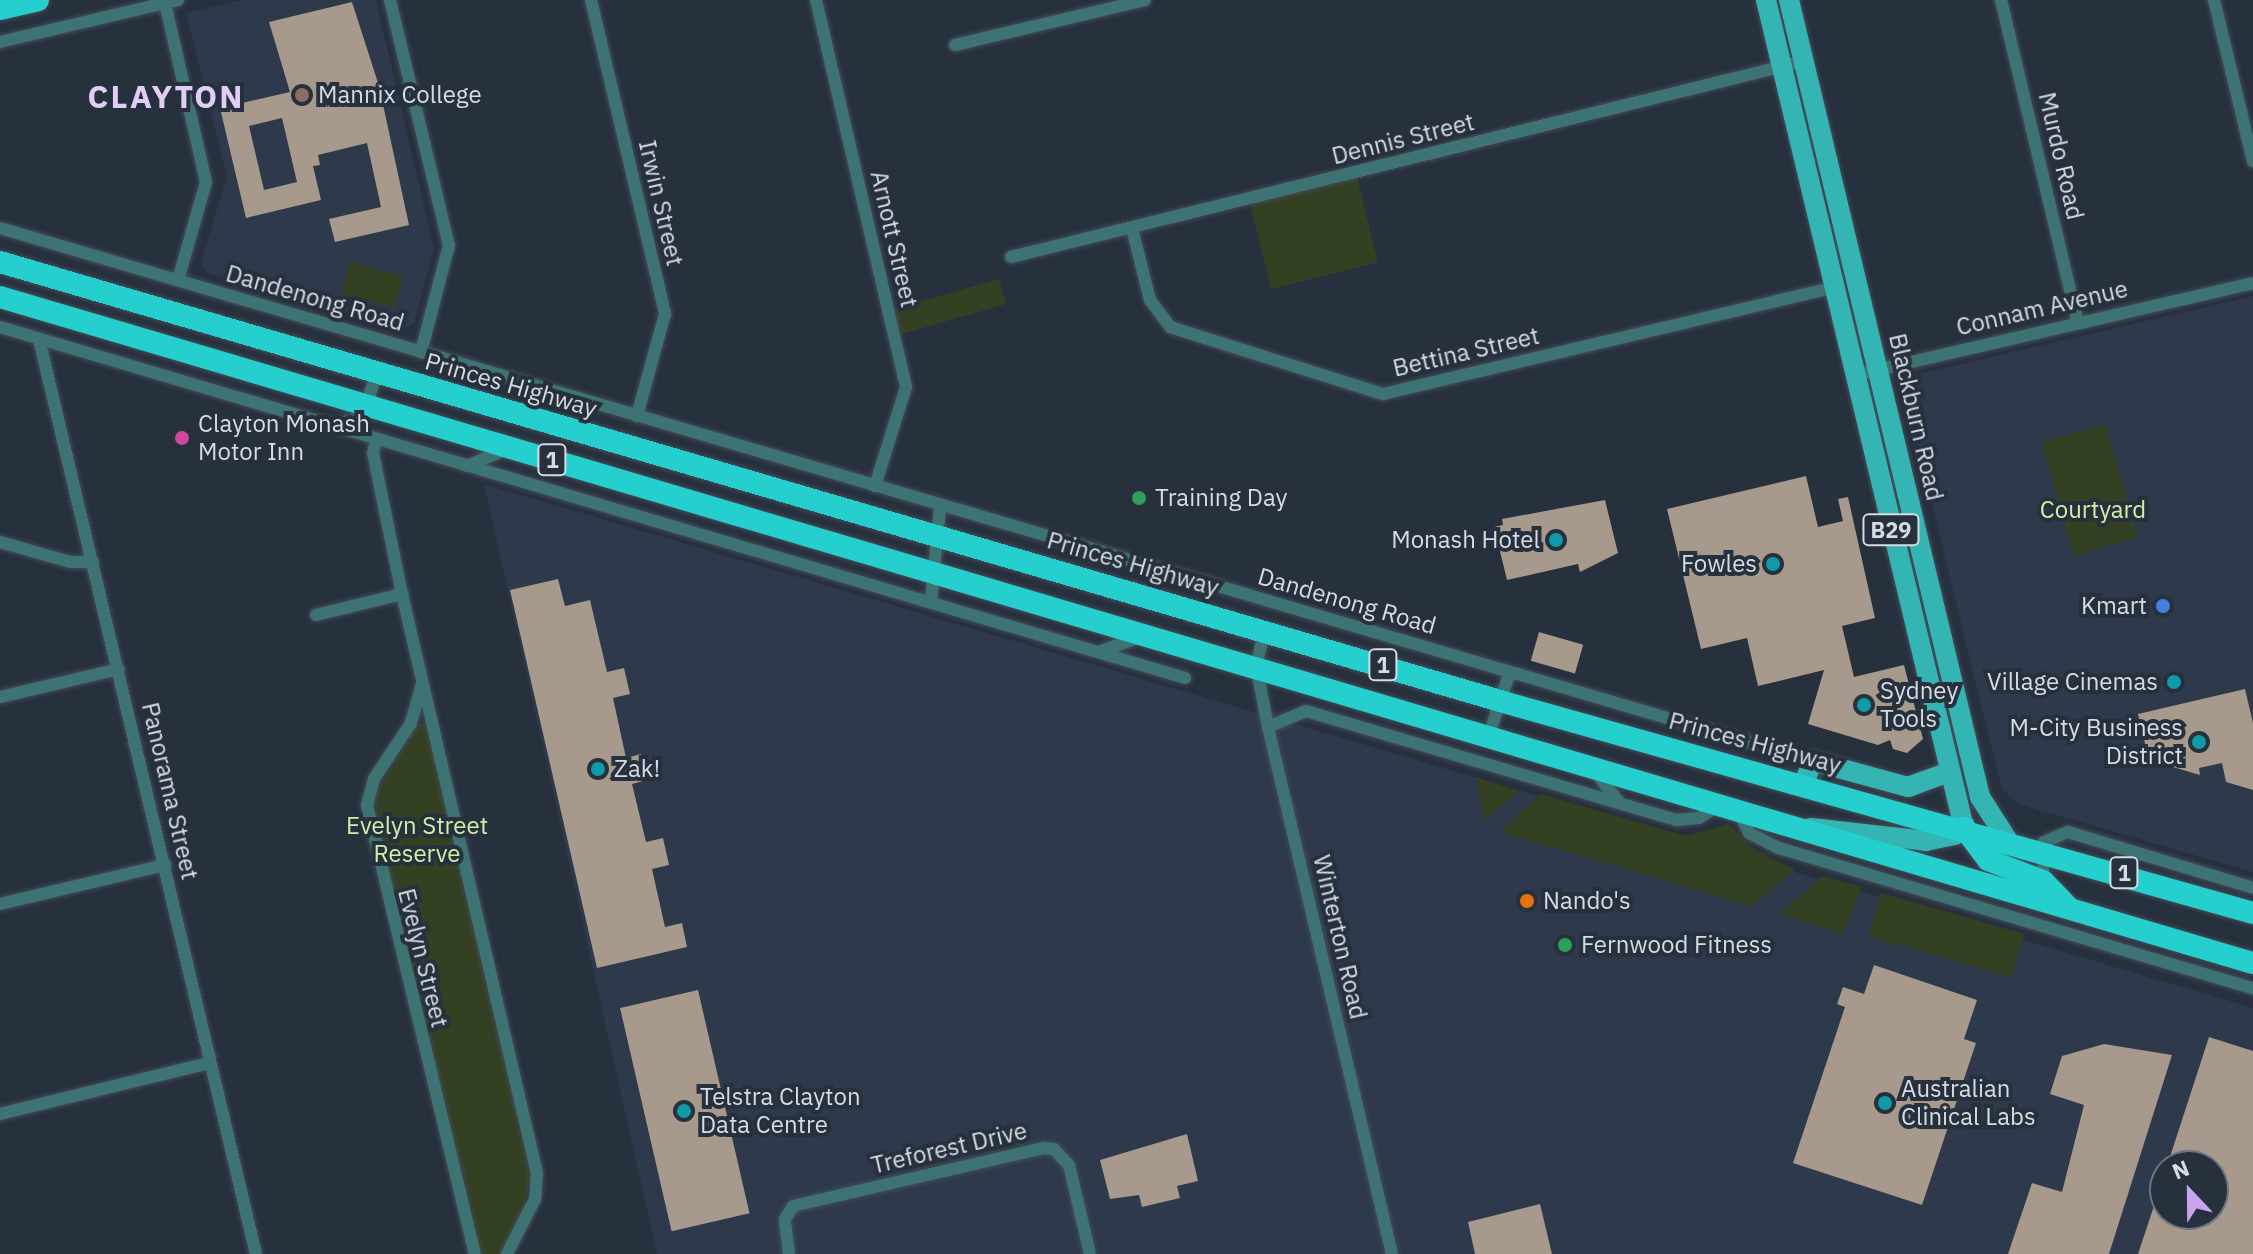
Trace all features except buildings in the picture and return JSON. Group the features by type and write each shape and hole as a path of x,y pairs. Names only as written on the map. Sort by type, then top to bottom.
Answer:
{"highway":[{"path":"0,9 38,0"},
{"name":"Princes Highway","path":"0,262 1500,701 2007,839 2253,913"},
{"name":"1","path":"0,297 934,569 1146,635 1805,827 2253,963"},
{"path":"1964,828 1988,860 2043,881 2070,908"}],"main road":[{"name":"Blackburn Road","path":"1766,0 1964,828"},
{"name":"Blackburn Road","path":"1789,0 1980,797 2007,839"},
{"path":"1804,783 1813,761 1908,787 1949,772"},
{"path":"1805,827 1926,841 1964,828 1980,797"}],"street":[{"path":"390,0 449,245 421,352"},
{"name":"Irwin Street","path":"591,0 665,314 637,416"},
{"name":"Arnott Street","path":"816,0 906,387 875,486"},
{"path":"955,45 1145,0"},
{"name":"Murdo Road","path":"2001,0 2078,322"},
{"path":"2214,0 2253,161"},
{"path":"0,42 172,2 206,182 178,280"},
{"name":"Dennis Street","path":"1011,257 1804,61"},
{"name":"Dandenong Road","path":"0,228 940,507 1813,761"},
{"name":"Bettina Street","path":"1132,228 1150,300 1170,327 1383,394 1834,287"},
{"name":"Connam Avenue","path":"1855,375 2253,280"},
{"path":"0,327 376,441 931,601 1185,678"},
{"name":"Panorama Street","path":"39,339 256,1254"},
{"path":"326,426 359,420 369,406 377,373"},
{"name":"Evelyn Street","path":"376,441 373,453 402,594 537,1173 535,1199 507,1254"},
{"path":"467,466 510,448"},
{"path":"931,601 940,507"},
{"path":"0,542 70,562 93,562"},
{"path":"316,615 402,594"},
{"name":"Winterton Road","path":"1265,630 1256,665 1268,727 1392,1254"},
{"path":"1101,651 1146,635"},
{"path":"0,697 119,669"},
{"path":"1489,735 1510,672"},
{"name":"Evelyn Street","path":"422,680 411,723 374,779 368,816 475,1254"},
{"path":"1268,727 1306,711 1683,821 1729,805 1749,833 1779,848 2253,988"},
{"path":"1447,722 1467,756"},
{"path":"1591,765 1621,804"},
{"path":"2043,881 2041,849 2050,836 2068,832 2253,888"},
{"path":"0,904 165,865"},
{"path":"2190,868 2193,893"},
{"path":"0,1114 210,1063"},
{"name":"Treforest Drive","path":"789,1254 785,1219 793,1206 1044,1148 1054,1149 1069,1165 1090,1254"}],"shaded area":[{"name":"Mannix College","path":"242,0 376,0 434,249 414,323 403,329 207,273 201,262 227,177 186,13"},
{"path":"2253,296 2253,872 2018,804 2002,789 1901,378"},
{"path":"484,484 2253,1008 2253,1254 657,1254"}],"green space":[{"path":"1356,174 1378,262 1271,289 1249,201"},
{"path":"350,262 403,276 395,308 341,294"},
{"path":"999,279 1006,304 901,334 894,309"},
{"name":"Courtyard","path":"2105,424 2138,537 2074,556 2042,442"},
{"name":"Evelyn Street Reserve","path":"419,723 428,725 533,1167 520,1225 501,1254 481,1254 374,811 377,789"},
{"path":"1475,777 1519,791 1485,820"},
{"path":"1541,794 1686,836 1729,824 1751,847 1795,870 1751,906 1500,832"},
{"path":"1823,876 1862,887 1843,934 1779,914"},
{"path":"1881,893 2024,934 2012,977 1869,936"}],"place":[{"name":"Mannix College","path":"302,95"},
{"name":"Clayton Monash Motor Inn","path":"182,438"},
{"name":"Training Day","path":"1139,498"},
{"name":"Monash Hotel","path":"1556,540"},
{"name":"Fowles","path":"1773,564"},
{"name":"Kmart","path":"2163,606"},
{"name":"Village Cinemas","path":"2174,682"},
{"name":"Sydney Tools","path":"1864,705"},
{"name":"M-City Business District","path":"2199,742"},
{"name":"Zak!","path":"598,769"},
{"name":"Nando's","path":"1527,901"},
{"name":"Fernwood Fitness","path":"1565,945"},
{"name":"Australian Clinical Labs","path":"1885,1103"},
{"name":"Telstra Clayton Data Centre","path":"684,1111"}],"district":[{"name":"CLAYTON","path":"166,96"}]}
